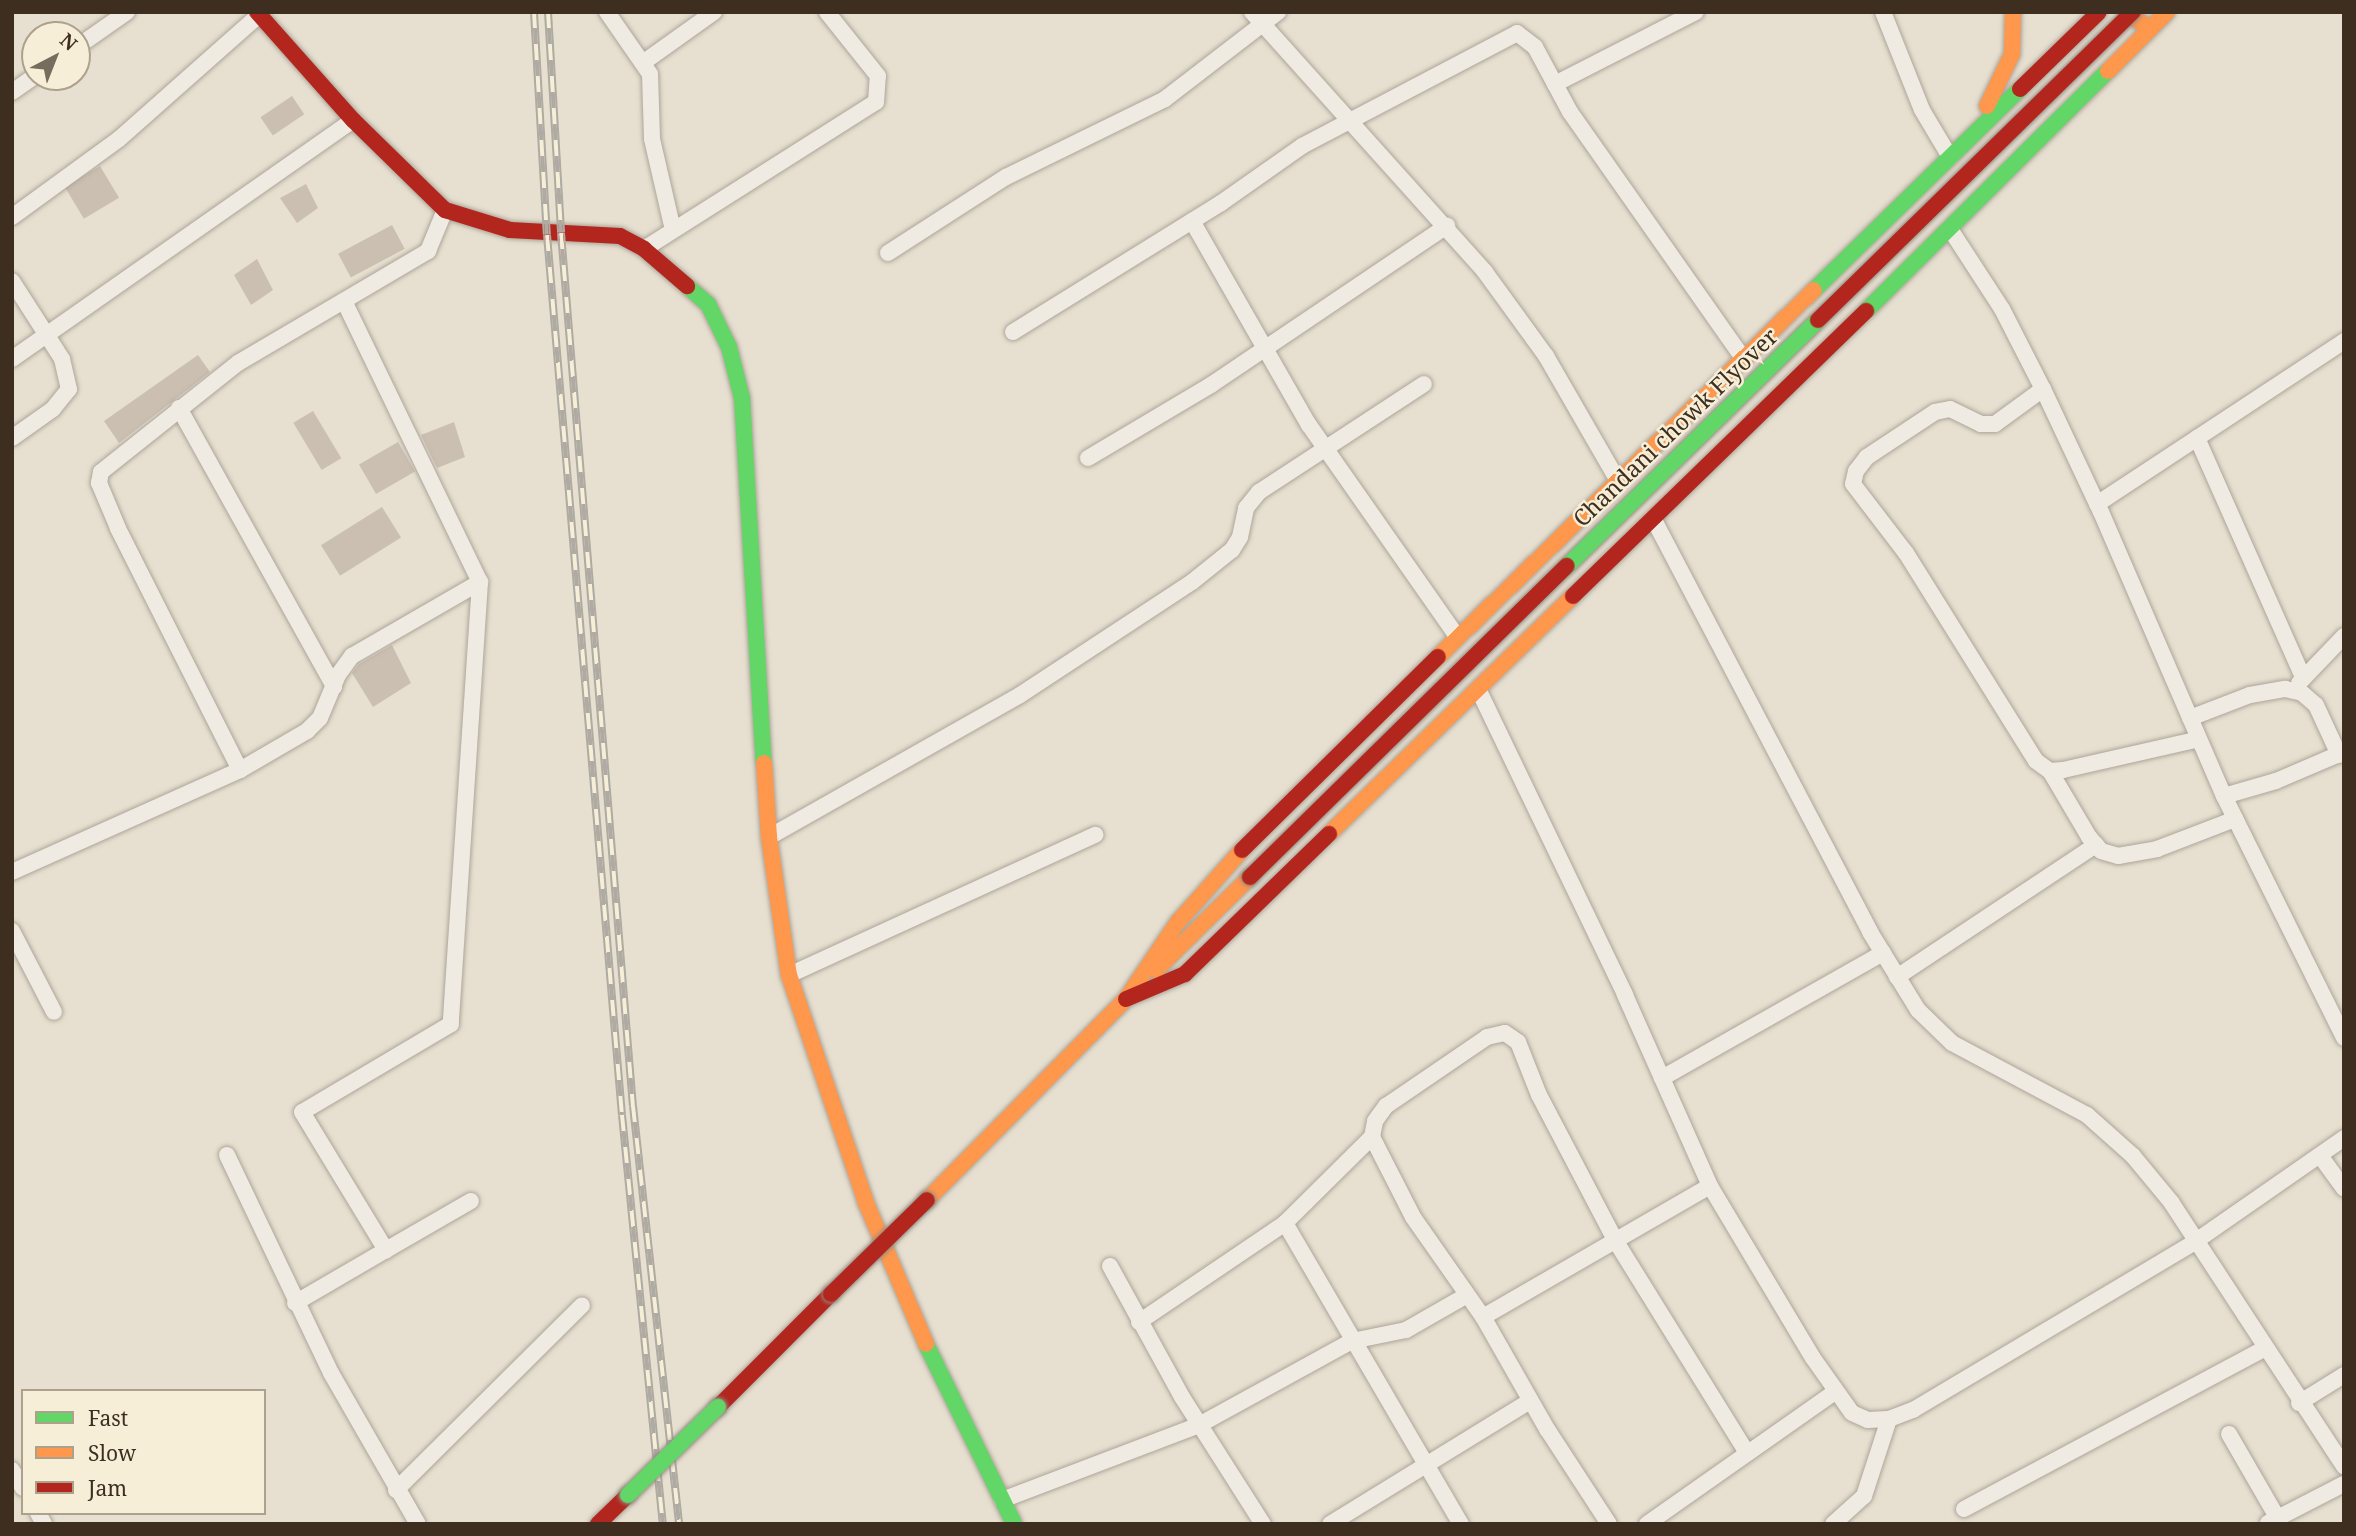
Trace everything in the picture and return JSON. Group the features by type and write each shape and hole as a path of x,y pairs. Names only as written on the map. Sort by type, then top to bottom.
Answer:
{"main road":[{"path":"1963,145 2006,74 2013,44 2013,12"},
{"path":"2127,12 2150,29"},
{"name":"Chandani chowk Flyover","path":"1126,999 2133,12"},
{"path":"1126,999 1185,974 1654,520 2167,12"},
{"path":"258,14 353,120 445,210 510,230 620,236 644,249 708,304 729,347 742,398 769,837 789,975 866,1203 912,1316 1014,1524"},
{"path":"598,1524 1126,999 1178,922 1234,859 1457,636 1963,145 2094,14 2130,48"}],"street":[{"path":"91,37 127,12"},
{"path":"607,12 644,62 654,92 652,139 673,230"},
{"path":"644,62 714,12"},
{"path":"644,249 876,102 878,76 827,12"},
{"path":"1252,12 1447,226 1531,332 1617,480"},
{"path":"888,253 1006,177 1165,99 1278,12"},
{"path":"1555,85 1696,12"},
{"path":"1883,12 1922,110 1950,157"},
{"path":"12,217 119,139 258,14"},
{"path":"1013,332 1192,221 1302,146 1352,123 1517,33 1525,34 1535,47 1555,85 1742,357"},
{"path":"12,359 353,120"},
{"path":"240,770 99,483 112,459 238,363 428,251 445,210"},
{"path":"1192,221 1324,447 1457,636"},
{"path":"1088,458 1266,349 1447,226"},
{"path":"1950,229 2002,309 2043,389 2097,504 2224,796 2344,1038"},
{"path":"12,281 69,375 69,389 53,409 12,438"},
{"path":"344,301 480,582 451,1024 302,1112 386,1250"},
{"path":"2097,504 2344,341"},
{"path":"769,837 1020,695 1192,582 1232,550 1240,537 1246,508 1259,492 1424,384"},
{"path":"2043,389 1995,424 1981,424 1950,409 1935,412 1867,457 1856,471 1853,484 1906,553 2018,737 2036,761 2050,771 2096,845 2118,856 2135,856 2235,819"},
{"path":"179,408 334,687"},
{"path":"2197,438 2303,677"},
{"path":"1654,520 1883,953 1918,1010 1952,1043 2049,1091 2110,1135 2149,1175 2196,1241 2299,1403 2344,1466"},
{"path":"12,872 240,770 307,731 320,718 352,656 480,582"},
{"path":"2294,691 2303,677 2344,636"},
{"path":"1479,691 1662,1078 1710,1186 1835,1392 1852,1413 1868,1420 1889,1419 1972,1376 2039,1331 2196,1241 2322,1157 2344,1138"},
{"path":"2190,718 2250,695 2294,691 2316,705 2341,754 2224,796"},
{"path":"2050,771 2199,739"},
{"path":"789,975 1096,835"},
{"path":"1897,977 2096,845"},
{"path":"12,931 54,1012"},
{"path":"1662,1078 1883,953"},
{"path":"1139,1322 1285,1223 1372,1138 1375,1121 1385,1106 1487,1037 1505,1033 1518,1042 1539,1095 1615,1240 1747,1454"},
{"path":"1372,1138 1413,1217 1482,1317 1530,1401 1609,1524"},
{"path":"227,1155 295,1303 396,1490 418,1524"},
{"path":"2322,1157 2344,1189"},
{"path":"1482,1317 1710,1186"},
{"path":"295,1303 471,1202"},
{"path":"1285,1223 1461,1524"},
{"path":"1110,1266 1199,1425 1264,1524"},
{"path":"1002,1500 1199,1425 1352,1341 1406,1330 1467,1295"},
{"path":"396,1490 582,1305"},
{"path":"1964,1509 2264,1349"},
{"path":"2299,1403 2344,1375"},
{"path":"1647,1524 1835,1392"},
{"path":"1330,1524 1424,1463 1530,1401"},
{"path":"1833,1524 1864,1496 1889,1419"},
{"path":"2229,1434 2273,1521 2344,1484"}],"building":[{"path":"292,96 304,114 273,135 260,117"},
{"path":"100,166 119,198 84,219 65,187"},
{"path":"306,184 318,208 297,223 280,198"},
{"path":"392,225 405,249 351,277 338,254"},
{"path":"257,259 273,290 251,305 234,275"},
{"path":"198,355 210,372 119,443 104,421"},
{"path":"313,411 341,458 322,470 293,423"},
{"path":"454,422 465,457 437,468 421,435"},
{"path":"398,442 415,471 376,494 359,464"},
{"path":"382,507 401,538 340,576 321,545"},
{"path":"392,645 411,683 373,707 352,673 359,664"}],"railway":[{"path":"534,12 547,235 622,1115 663,1524"},
{"path":"548,12 561,233 633,1106 679,1524"}],"traffic: fast":[{"path":"1866,311 2108,71"},
{"path":"1814,290 2020,89"},
{"path":"687,286 708,304 729,347 742,398 764,763"},
{"path":"1567,566 1818,320"},
{"path":"926,1344 1014,1524"},
{"path":"628,1495 718,1407"}],"traffic: slow":[{"path":"1987,106 2012,54 2013,12"},
{"path":"2108,71 2150,29 2127,12"},
{"path":"2150,29 2167,12"},
{"path":"1438,657 1814,290"},
{"path":"1329,834 1573,596"},
{"path":"764,763 769,837 789,975 866,1203 926,1344"},
{"path":"927,1200 1126,999 1178,922 1242,850"},
{"path":"1156,970 1250,877"}],"traffic: jam":[{"path":"257,12 353,120 445,210 510,230 620,236 644,249 687,286"},
{"path":"2020,89 2099,12"},
{"path":"1818,320 2133,12"},
{"path":"1573,596 1866,311"},
{"path":"1250,877 1567,566"},
{"path":"1242,850 1438,657"},
{"path":"1126,999 1185,974 1329,834"},
{"path":"831,1294 927,1200"},
{"path":"718,1407 831,1294"},
{"path":"598,1524 628,1495"}]}
